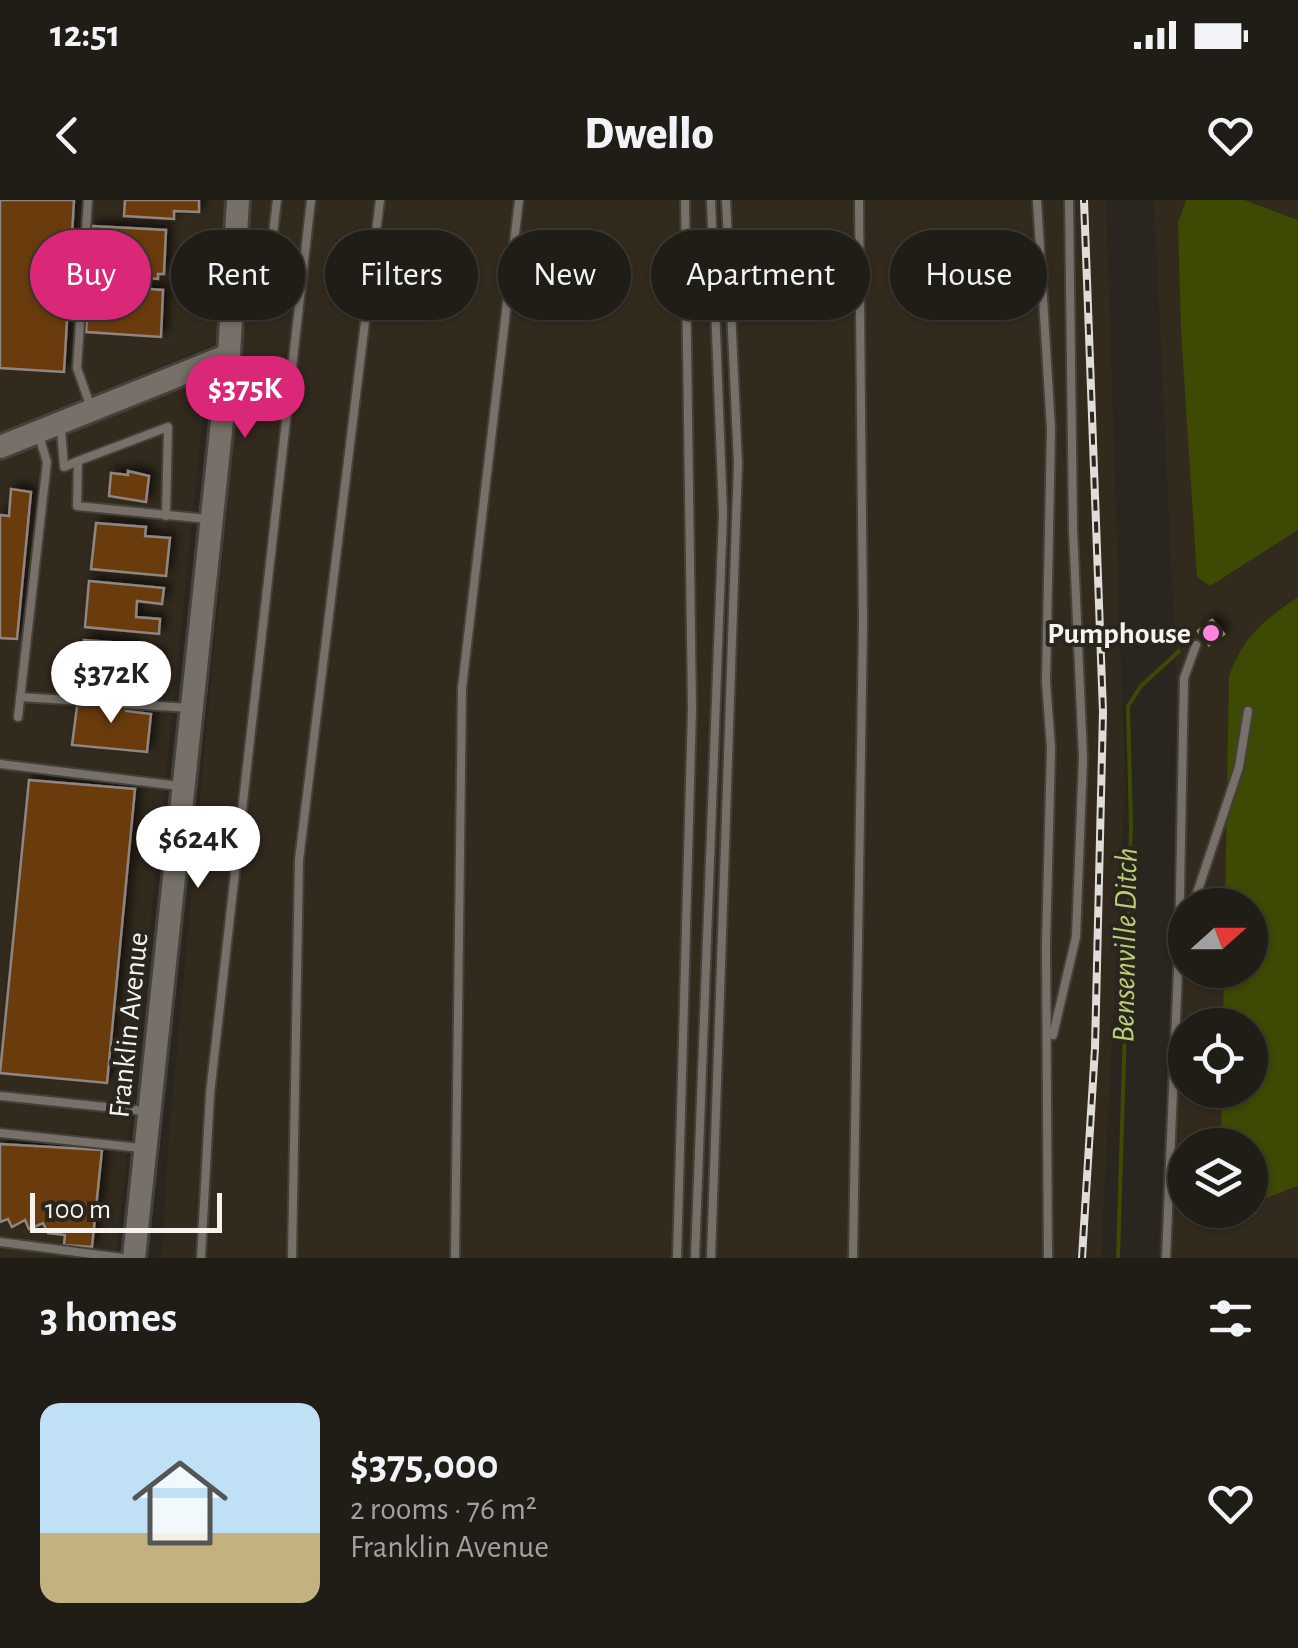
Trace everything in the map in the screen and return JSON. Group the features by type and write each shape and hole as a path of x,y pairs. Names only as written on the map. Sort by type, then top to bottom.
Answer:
{"main road":[{"name":"Franklin Avenue","path":"134,1258 208,519 229,355 238,200"},
{"path":"0,448 229,355"}],"lane":[{"path":"88,200 77,368 92,410"},
{"path":"274,230 278,200"},
{"path":"201,1258 210,1094 310,200"},
{"path":"292,1258 299,860 380,200"},
{"path":"455,1258 462,688 519,200"},
{"path":"677,1258 692,709 685,200"},
{"path":"694,1258 723,514 710,200"},
{"path":"711,1258 737,501 726,200"},
{"path":"853,1258 864,623 859,200"},
{"path":"1036,200 1051,429 1046,682 1051,748 1046,945 1050,1049 1048,1258"},
{"path":"1050,1049 1076,937 1083,758 1073,529 1069,200"},
{"path":"61,422 64,467 168,427 166,516"},
{"path":"18,717 46,462 38,432"},
{"path":"78,462 76,506 208,519"},
{"path":"1180,888 1184,678 1196,645"},
{"path":"20,697 190,708"},
{"path":"1199,888 1239,767 1248,711"},
{"path":"0,764 182,786"},
{"path":"1166,1258 1177,988"},
{"path":"0,1096 149,1112"},
{"path":"0,1133 145,1149"},
{"path":"0,1242 123,1258"}],"shaded area":[{"path":"0,200 228,200 227,230 171,230 171,320 222,320 221,341 0,433"},
{"path":"250,200 1106,200 1125,787 1101,1258 162,1258 168,1146 243,320 305,320 305,230 248,230"},
{"path":"1154,200 1298,200 1298,1258 1158,1258 1168,1053 1168,1108 1268,1108 1268,1008 1170,1008 1171,988 1268,988 1268,888 1174,888 1176,671"},
{"path":"1186,200 1244,200 1298,220 1298,530 1210,586 1197,577 1181,330 1178,223"},
{"path":"195,380 206,387 116,1258 0,1258 0,459"},
{"path":"1298,597 1298,1186 1268,1197 1268,1128 1221,1128 1222,1108 1268,1108 1268,1008 1223,1008 1224,988 1268,988 1268,888 1225,888 1229,676 1241,650 1275,614"}],"building":[{"path":"0,200 74,200 72,230 30,230 30,320 67,320 64,372 0,368"},
{"path":"125,200 199,200 199,212 174,211 174,219 124,216"},
{"path":"92,226 166,230 164,274 151,278 151,230 92,230"},
{"path":"151,289 163,290 161,337 86,332 87,320 151,320"},
{"path":"128,471 149,476 146,502 109,496 111,473 128,475"},
{"path":"11,489 31,492 17,639 0,638 0,515 9,516"},
{"path":"96,523 146,527 145,536 170,538 166,576 91,569"},
{"path":"89,581 164,588 162,604 137,601 136,617 160,619 159,634 85,627"},
{"name":"Pumphouse","path":"1212,620 1224,634 1209,645 1198,631"},
{"path":"84,640 134,644 133,653 158,655 154,693 79,686"},
{"path":"78,699 127,703 126,711 151,714 147,752 72,745"},
{"path":"29,780 135,789 107,1083 0,1073"},
{"path":"0,1144 102,1150 92,1247 64,1245 65,1235 48,1233 43,1223 29,1229 25,1220 12,1227 8,1219 0,1222"}],"waterway":[{"name":"Bensenville Ditch","path":"1118,1258 1131,826 1128,706 1141,686 1179,651"}],"railway":[{"path":"1082,1258 1095,1048 1103,712 1084,200"}],"place":[{"name":"Pumphouse","path":"1211,633"}]}
